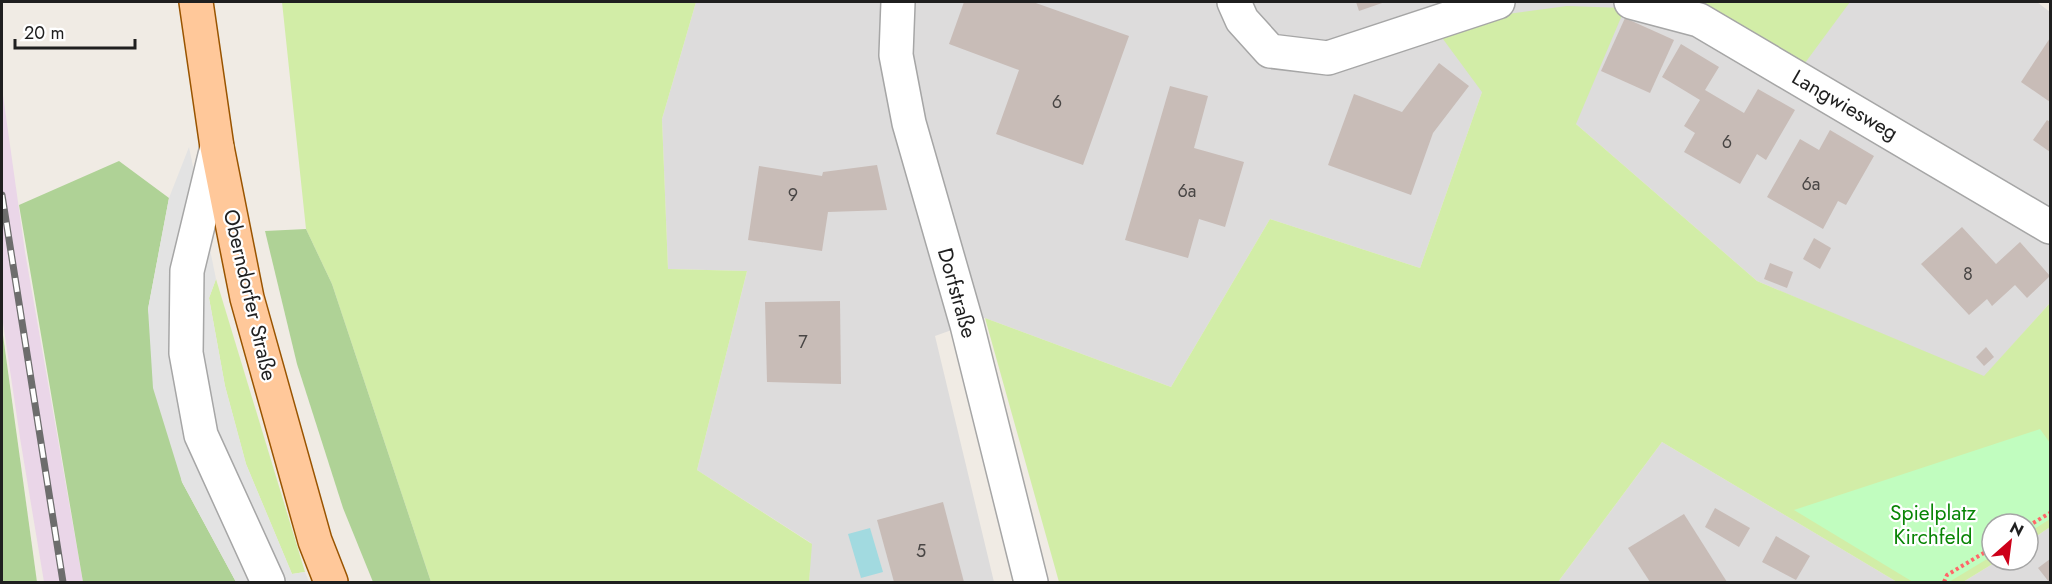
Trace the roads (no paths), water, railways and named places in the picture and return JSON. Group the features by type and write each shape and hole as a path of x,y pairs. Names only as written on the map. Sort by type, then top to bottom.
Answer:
{"main road":[{"name":"Oberndorfer Straße","path":"196,2 216,147 247,298 315,541 331,582"}],"street":[{"name":"Dorfstraße","path":"898,2 896,54 909,123 967,325 1031,582"},
{"path":"1234,2 1242,20 1270,51 1329,58 1498,2"},
{"name":"Langwiesweg","path":"1631,2 1699,20 2050,227"},
{"path":"216,147 187,271 186,353 201,435 268,582"}],"water":[{"path":"870,528 883,572 861,578 848,534"}],"railway":[{"path":"2,195 63,582"}],"park label":[{"name":"Spielplatz Kirchfeld","path":"1933,525"}]}
